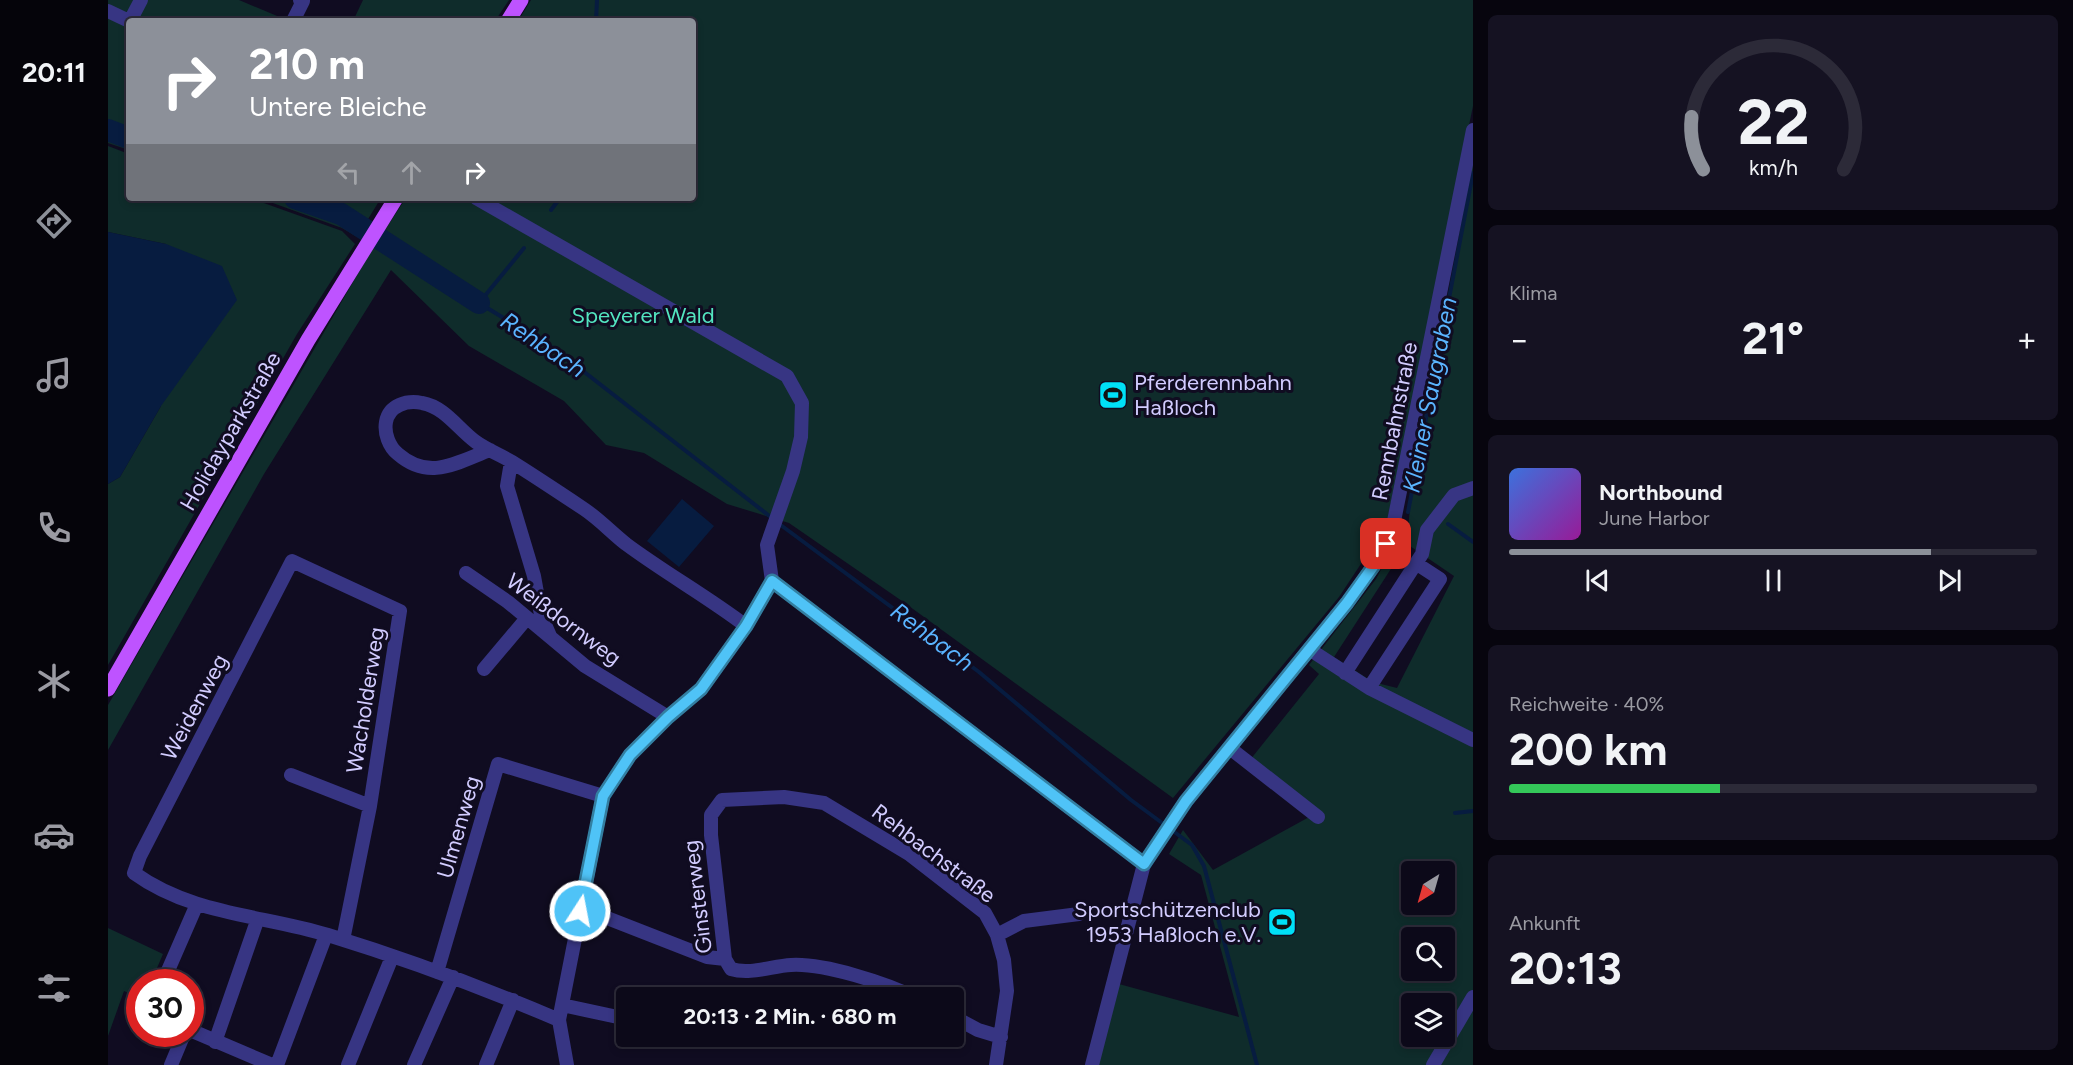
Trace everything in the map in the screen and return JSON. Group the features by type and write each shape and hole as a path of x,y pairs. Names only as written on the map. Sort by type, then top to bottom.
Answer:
{"main road":[{"path":"510,18 521,0"},
{"name":"Holidayparkstraße","path":"108,689 309,340 394,201"}],"street":[{"path":"132,18 141,0"},
{"path":"294,18 301,1"},
{"path":"108,11 126,19"},
{"name":"Rennbahnstraße","path":"1092,1065 1144,864 1172,821 1214,776 1231,748 1380,557 1392,531 1473,130"},
{"path":"481,201 787,376 802,403 801,437 767,545 772,581 746,626 701,689 668,717 630,755 603,796 559,1020 567,1065"},
{"path":"490,450 441,468 425,469 408,463 394,452 387,437 386,421 392,409 405,402 423,403 438,409 476,442 490,450 511,462 588,512 627,544 746,626"},
{"path":"511,462 507,486 534,576 541,615 552,640"},
{"path":"1346,673 1417,564 1422,554 1427,530 1454,495 1473,488"},
{"name":"Wacholderweg","path":"292,561 400,611 370,806 343,940"},
{"name":"Weidenweg","path":"197,904 153,886 134,873 140,856 292,561"},
{"path":"1369,688 1440,579 1417,564"},
{"name":"Weißdornweg","path":"466,573 527,618 585,666 668,717"},
{"path":"772,581 1144,864"},
{"path":"484,669 527,618"},
{"path":"1309,649 1369,688 1473,740"},
{"path":"1231,748 1318,817"},
{"name":"Ulmenweg","path":"437,972 498,764 603,796"},
{"name":"Wacholderweg","path":"291,775 370,806"},
{"name":"Rehbachstraße","path":"714,808 728,798 784,797 824,802 909,854 985,914 998,935 1004,960 1006,991 996,1065"},
{"name":"Ginsterweg","path":"714,808 711,815 711,835 725,959 731,969 737,971 793,964 860,976 888,987"},
{"path":"169,969 197,904 257,921 343,940 453,977 559,1020"},
{"path":"580,911 602,916 707,957 725,959"},
{"path":"998,935 1024,921 1079,914"},
{"path":"215,1041 257,921"},
{"path":"277,1065 327,935"},
{"path":"348,1065 392,957"},
{"path":"414,1065 453,977"},
{"path":"1433,1065 1473,997"},
{"path":"486,1065 513,1000"},
{"path":"562,1005 616,1017"},
{"path":"964,1022 1000,1037"},
{"path":"204,1036 272,1065"},
{"path":"171,1065 179,1047"}],"green space":[{"path":"108,0 239,0 282,18 126,18 126,149 108,143"},
{"path":"363,0 509,0 497,18 354,18"},
{"name":"Pferderennbahn Haßloch","path":"531,0 1473,0 1473,106 1386,526 1339,597 1173,798 902,601 789,523 727,504 644,453 606,445 564,401 469,346 391,270 264,474 108,750 108,705 371,251 404,201 696,201 696,18 520,18"},
{"path":"108,146 126,153 126,201 258,201 342,231 355,244 297,334 108,665 108,484 120,477 161,406 166,244 108,232"},
{"path":"1473,160 1473,1065 1098,1065 1119,984 1239,1017 1201,875 1169,854 1183,830 1213,870 1311,816 1246,765 1319,674 1309,665 1376,579 1392,549 1407,544 1410,506","holes":["1407,544 1454,576 1397,688 1373,682 1334,657"]},
{"path":"267,201 379,201 357,237 342,228"},
{"path":"108,928 163,954 157,969 126,969 126,992 124,991 108,1036"}],"water":[{"path":"108,232 166,244 222,266 237,300 161,406 120,477 108,484"},
{"path":"682,499 714,526 679,567 647,541"}],"waterway":[{"name":"Rehbach","path":"596,18 597,0"},
{"name":"Rehbach","path":"108,130 126,137"},
{"name":"Kleiner Saugraben","path":"1408,512 1473,173"},
{"name":"Rehbach","path":"304,201 341,214 479,303"},
{"name":"Rehbach","path":"551,210 558,201"},
{"name":"Rehbach","path":"524,248 479,303 556,350 772,518"},
{"name":"Rehbach","path":"778,523 979,672 1131,800 1192,845 1204,866 1257,1065"},
{"name":"Kleiner Saugraben","path":"1448,524 1473,542"},
{"path":"1455,813 1473,811"}],"place":[{"name":"Pferderennbahn Haßloch","path":"1113,395"},
{"name":"Sportschützenclub 1953 Haßloch e.V.","path":"1282,922"}],"route":[{"path":"580,911 603,796 630,755 668,717 701,689 746,626 772,581 1144,864 1186,801 1347,603 1380,557 1386,544"}],"park label":[{"name":"Speyerer Wald","path":"643,315"}]}
